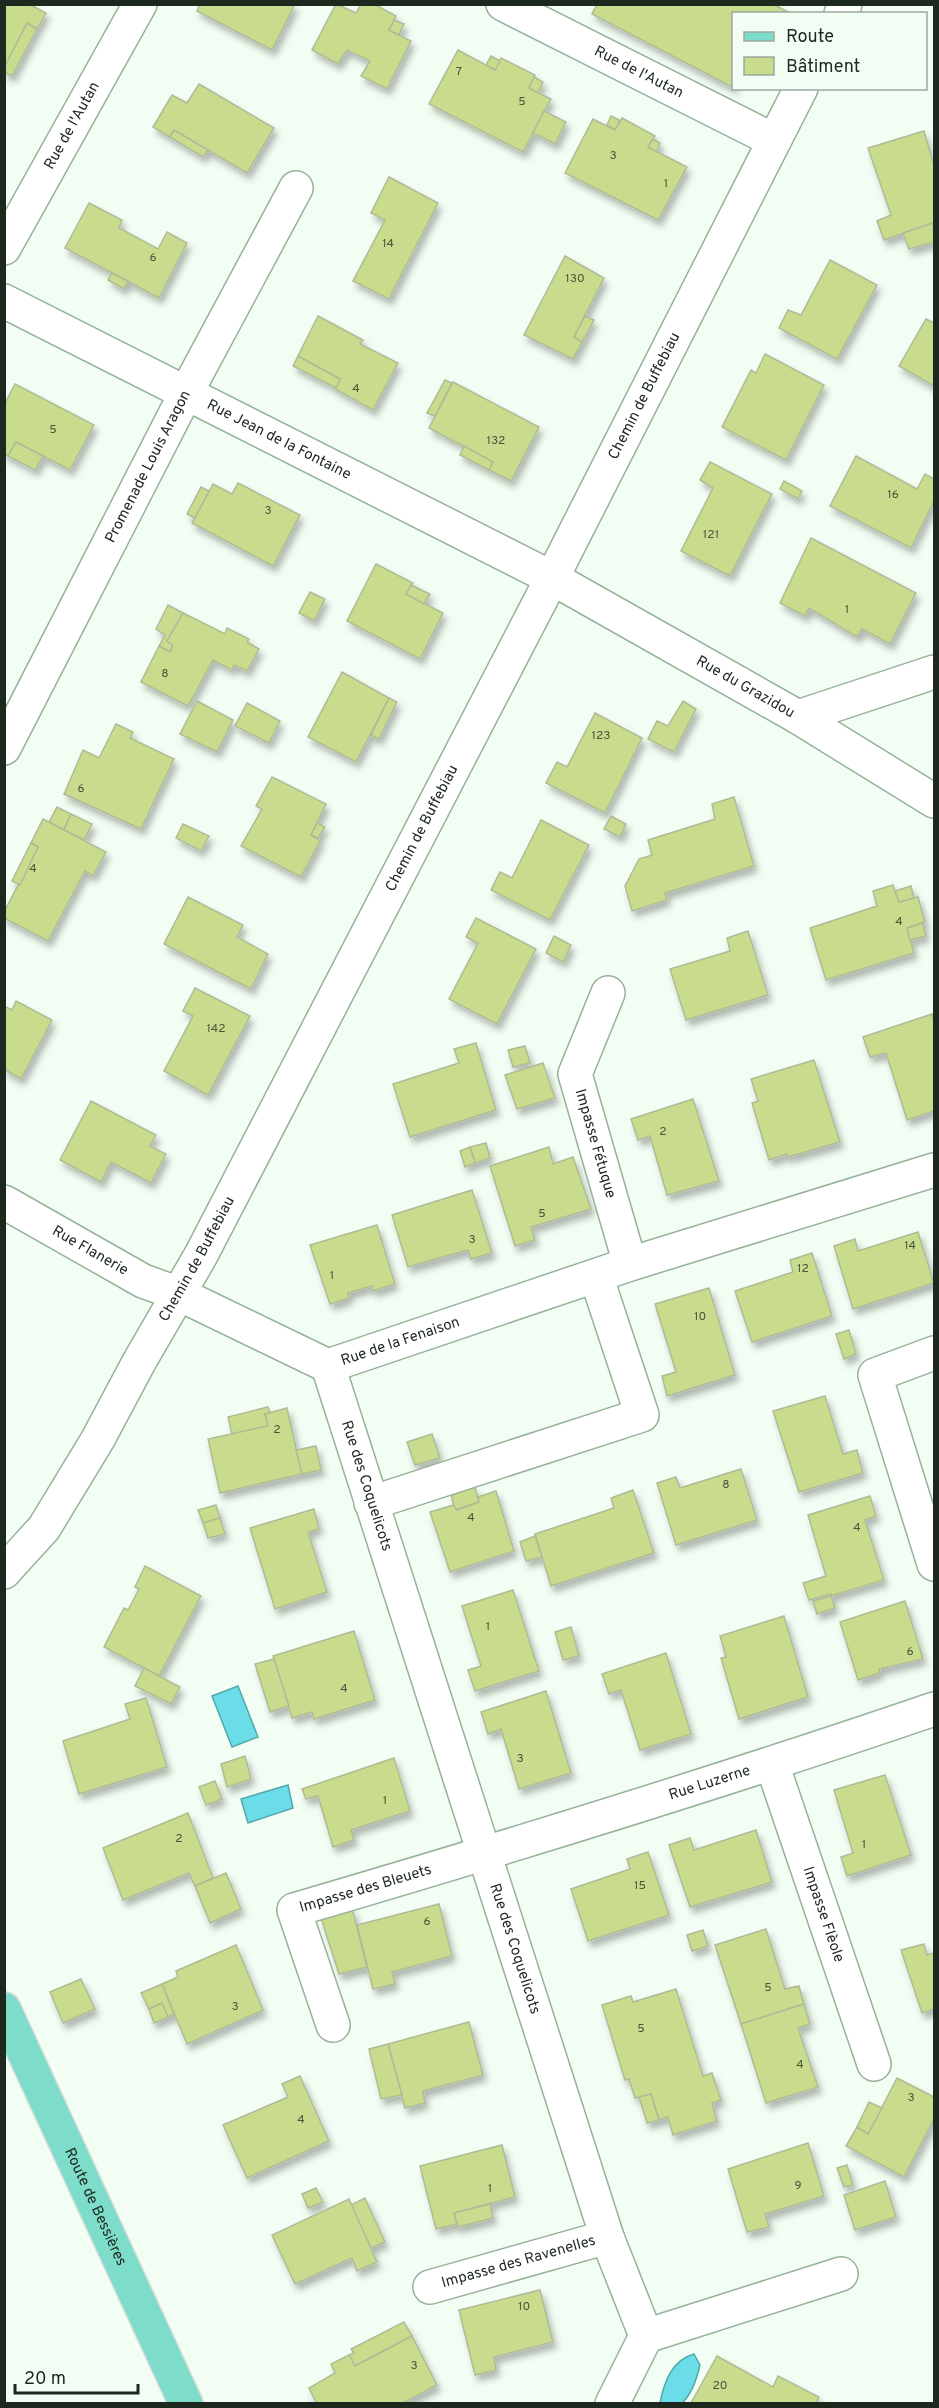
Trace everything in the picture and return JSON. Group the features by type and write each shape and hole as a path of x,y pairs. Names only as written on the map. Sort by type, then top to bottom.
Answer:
{"main road":[{"name":"Route de Bessières","path":"4,2010 186,2403"}],"street":[{"name":"Rue de l'Autan","path":"4,248 140,4"},
{"name":"Rue de l'Autan","path":"503,4 773,140"},
{"name":"Chemin de Buffebiau","path":"10,1562 44,1528 98,1439 212,1234 552,578 800,90"},
{"name":"Promenade Louis Aragon","path":"4,748 186,393 296,188"},
{"name":"Rue Jean de la Fontaine","path":"4,301 552,578"},
{"name":"Rue du Grazidou","path":"552,578 798,717 934,801"},
{"path":"798,717 934,672"},
{"name":"Impasse Fétuque","path":"608,993 575,1074 630,1264"},
{"name":"Rue de la Fenaison","path":"179,1294 328,1366 630,1264 934,1170"},
{"name":"Rue Flanerie","path":"4,1202 143,1281 179,1294"},
{"path":"371,1503 642,1415 596,1276"},
{"path":"934,1353 875,1375 934,1564"},
{"name":"Rue des Coquelicots","path":"328,1366 607,2237 646,2336"},
{"name":"Rue Luzerne","path":"486,1854 772,1764 934,1709"},
{"name":"Impasse Flèole","path":"772,1764 874,2064"},
{"name":"Impasse des Bleuets","path":"333,2025 294,1910 486,1854"},
{"name":"Impasse des Ravenelles","path":"430,2287 607,2237"},
{"path":"612,2403 646,2336 841,2274"}],"water":[{"path":"238,1686 258,1737 232,1747 212,1696"},
{"path":"288,1785 293,1808 248,1823 241,1799"},
{"path":"694,2354 700,2365 689,2395 682,2403 660,2403 670,2373 680,2361"}],"building":[{"path":"4,4 29,4 46,13 37,29 27,23 4,68"},
{"path":"200,4 295,4 272,50 197,11"},
{"path":"336,4 356,13 361,4 374,4 396,16 389,30 411,41 387,89 361,76 370,61 347,50 338,64 312,50"},
{"path":"597,4 773,4 788,12 732,12 732,87 592,14"},
{"path":"394,20 404,24 399,35 389,30"},
{"path":"27,23 37,29 12,76 4,72 4,68"},
{"path":"458,50 495,70 501,58 535,75 529,88 551,99 523,152 429,104"},
{"path":"491,56 500,61 495,70 486,65"},
{"path":"534,77 543,82 538,93 529,88"},
{"path":"199,84 274,128 247,173 174,130 170,137 153,127 172,95 187,103"},
{"path":"544,111 566,122 555,144 533,133"},
{"path":"611,116 621,121 615,130 607,125"},
{"path":"622,118 655,136 648,147 687,167 658,220 565,173 593,119 615,130"},
{"path":"174,130 208,150 203,157 170,137"},
{"path":"924,131 934,165 934,227 933,223 884,240 877,221 891,215 868,148"},
{"path":"653,139 660,143 657,152 648,147"},
{"path":"389,177 438,203 389,299 353,281 385,220 371,213"},
{"path":"89,203 122,220 119,228 158,249 167,232 187,243 159,298 65,248"},
{"path":"933,223 934,242 909,249 903,233"},
{"path":"565,256 604,278 574,337 582,342 573,359 524,335"},
{"path":"830,260 877,285 837,359 779,328 788,310 801,315"},
{"path":"112,273 128,281 124,289 108,280"},
{"path":"318,316 363,340 360,344 398,363 373,410 335,389 340,379 298,356"},
{"path":"585,316 594,320 582,342 574,337"},
{"path":"926,319 934,323 934,386 899,366"},
{"path":"765,354 824,385 786,460 722,427 751,370 756,373"},
{"path":"298,356 340,379 336,388 293,366"},
{"path":"445,380 452,383 435,416 427,413"},
{"path":"453,382 539,427 511,481 489,470 493,462 429,428"},
{"path":"15,384 94,425 70,470 16,442 8,456 4,455 4,405"},
{"path":"16,442 43,456 35,470 8,456"},
{"path":"464,446 493,462 489,470 460,455"},
{"path":"856,456 917,489 925,474 934,479 934,501 911,548 830,506"},
{"path":"710,462 772,494 730,576 681,551 713,488 700,480"},
{"path":"784,481 802,491 798,499 780,489"},
{"path":"238,483 300,515 273,566 192,523 213,484 232,494"},
{"path":"201,487 209,491 195,518 187,514"},
{"path":"811,538 916,593 890,644 862,629 857,637 809,608 805,616 780,603"},
{"path":"376,564 413,583 406,594 443,613 420,659 347,621"},
{"path":"411,585 430,594 424,604 406,594"},
{"path":"310,592 325,599 314,621 299,613"},
{"path":"168,605 183,613 167,641 173,645 170,652 159,646 165,635 156,629"},
{"path":"183,613 225,634 227,628 249,639 247,642 259,649 247,671 234,665 232,670 213,660 188,706 141,682 159,646 170,652 173,645 167,641"},
{"path":"342,672 389,698 356,762 308,737"},
{"path":"389,698 397,702 379,739 371,735"},
{"path":"197,701 233,720 217,752 180,734"},
{"path":"683,701 696,709 674,752 648,739 657,721 668,726"},
{"path":"247,703 280,721 269,743 235,726"},
{"path":"595,713 642,738 605,813 546,783 557,762 567,767"},
{"path":"116,724 133,732 130,738 174,759 141,829 64,794 83,750 99,758"},
{"path":"272,777 326,804 311,835 320,841 301,877 241,846 262,809 256,806"},
{"path":"734,797 754,866 665,893 667,900 632,911 625,886 639,859 652,855 648,840 715,819 712,804"},
{"path":"57,807 71,814 64,830 49,822"},
{"path":"71,814 92,824 84,840 64,830"},
{"path":"611,816 626,824 620,837 604,829"},
{"path":"43,819 106,852 93,876 85,871 48,941 4,918 4,912 38,847 31,843"},
{"path":"541,820 589,845 550,920 491,890 500,872 512,878"},
{"path":"317,823 325,827 318,838 311,835"},
{"path":"183,824 209,836 201,851 176,838"},
{"path":"31,843 38,847 20,885 12,881"},
{"path":"893,885 899,902 918,897 925,922 907,928 914,953 826,980 810,928 877,906 873,891"},
{"path":"911,886 914,898 899,902 895,891"},
{"path":"188,897 243,925 237,937 268,954 251,989 164,944"},
{"path":"476,918 536,949 497,1024 449,999 478,943 466,937"},
{"path":"923,923 926,936 910,940 907,928"},
{"path":"748,931 768,995 686,1020 670,969 730,951 727,938"},
{"path":"554,936 571,945 563,962 546,953"},
{"path":"195,988 250,1016 208,1095 164,1071 193,1016 183,1011"},
{"path":"16,1001 52,1020 21,1079 4,1069 4,1006 12,1010"},
{"path":"932,1014 934,1022 934,1111 907,1120 886,1053 870,1057 863,1037"},
{"path":"476,1043 496,1110 410,1137 393,1084 459,1063 454,1049"},
{"path":"525,1046 530,1063 513,1067 508,1050"},
{"path":"814,1060 840,1142 769,1160 752,1103 758,1101 751,1079"},
{"path":"543,1063 555,1098 517,1109 505,1075"},
{"path":"693,1099 719,1181 667,1195 650,1136 638,1140 631,1119"},
{"path":"91,1101 156,1135 150,1146 166,1154 151,1183 111,1162 101,1182 60,1160"},
{"path":"486,1143 490,1158 475,1163 470,1147"},
{"path":"470,1147 475,1163 465,1167 460,1151"},
{"path":"549,1147 553,1164 573,1157 591,1209 531,1227 535,1240 515,1246 490,1166"},
{"path":"472,1190 492,1253 471,1259 468,1250 408,1267 392,1215"},
{"path":"377,1225 395,1284 373,1291 372,1286 348,1293 349,1298 330,1304 310,1245"},
{"path":"918,1232 934,1283 853,1309 834,1246 855,1239 858,1251"},
{"path":"812,1253 832,1316 752,1342 735,1291 793,1272 790,1260"},
{"path":"709,1288 735,1375 667,1396 662,1376 676,1372 655,1304"},
{"path":"849,1330 856,1354 844,1359 836,1334"},
{"path":"825,1396 843,1454 857,1450 863,1473 799,1492 773,1411"},
{"path":"268,1407 270,1412 265,1414 268,1426 232,1434 228,1417"},
{"path":"287,1408 302,1474 220,1493 208,1439 268,1426 265,1414"},
{"path":"432,1434 440,1458 415,1465 407,1442"},
{"path":"316,1446 321,1470 302,1474 296,1450"},
{"path":"741,1469 757,1520 676,1545 657,1483 676,1477 680,1488"},
{"path":"475,1487 479,1502 455,1510 451,1495"},
{"path":"633,1490 654,1553 551,1586 535,1534 614,1508 611,1498"},
{"path":"496,1491 514,1551 450,1572 430,1512 453,1505 457,1510 479,1502 478,1497"},
{"path":"870,1496 876,1516 865,1520 884,1580 831,1596 831,1594 809,1600 803,1583 826,1576 808,1515"},
{"path":"216,1505 220,1518 203,1523 198,1510"},
{"path":"314,1509 319,1529 308,1532 327,1592 275,1609 250,1528"},
{"path":"220,1518 225,1534 208,1538 203,1523"},
{"path":"535,1536 542,1557 526,1561 520,1542"},
{"path":"145,1566 201,1596 159,1676 104,1647 124,1608 128,1610 139,1589 135,1587"},
{"path":"513,1590 539,1671 475,1691 468,1670 481,1666 462,1606"},
{"path":"831,1596 835,1608 817,1614 813,1601"},
{"path":"905,1601 923,1659 879,1669 880,1673 858,1680 840,1622"},
{"path":"784,1616 808,1697 739,1719 721,1658 726,1657 720,1636"},
{"path":"571,1627 579,1656 563,1660 555,1632"},
{"path":"354,1631 375,1700 314,1719 312,1712 292,1718 273,1656"},
{"path":"666,1653 691,1734 640,1750 621,1690 609,1694 602,1674"},
{"path":"274,1659 289,1706 270,1712 255,1664"},
{"path":"144,1668 180,1687 171,1704 135,1686"},
{"path":"546,1691 571,1773 519,1789 501,1729 488,1734 481,1712"},
{"path":"146,1698 167,1767 79,1794 63,1741 130,1719 125,1704"},
{"path":"245,1756 251,1779 227,1787 221,1764"},
{"path":"394,1758 410,1811 351,1830 354,1840 333,1847 318,1796 306,1799 302,1789"},
{"path":"885,1775 911,1855 847,1876 841,1857 853,1853 834,1790"},
{"path":"215,1781 222,1799 206,1805 199,1787"},
{"path":"188,1813 213,1878 195,1886 189,1873 123,1900 103,1848"},
{"path":"756,1830 772,1882 690,1907 669,1845 690,1838 694,1850"},
{"path":"648,1852 669,1915 588,1941 571,1889 630,1869 627,1859"},
{"path":"226,1873 241,1909 210,1923 195,1886"},
{"path":"439,1904 452,1956 392,1972 395,1984 373,1989 357,1925"},
{"path":"352,1908 367,1967 339,1974 321,1918"},
{"path":"766,1929 785,1989 799,1986 804,2004 741,2024 715,1945"},
{"path":"703,1930 708,1946 692,1951 687,1935"},
{"path":"924,1944 927,1955 934,1953 934,2009 922,2013 901,1950"},
{"path":"236,1945 263,2010 187,2044 162,1984 178,1977 176,1971"},
{"path":"81,1979 95,2009 63,2023 50,1992"},
{"path":"162,1984 174,2014 168,2017 162,2003 149,2009 141,1993"},
{"path":"676,1989 703,2076 712,2073 721,2100 712,2103 717,2121 673,2135 668,2117 659,2120 651,2094 635,2098 629,2079 625,2080 602,2005 631,1996 633,2002"},
{"path":"162,2003 168,2017 154,2023 149,2009"},
{"path":"804,2004 810,2024 798,2028 818,2087 766,2103 741,2024"},
{"path":"469,2022 483,2075 423,2091 425,2103 405,2108 388,2044"},
{"path":"388,2044 402,2095 381,2099 369,2049"},
{"path":"300,2076 329,2141 247,2178 223,2125 288,2097 282,2084"},
{"path":"897,2078 934,2097 934,2119 904,2177 846,2146 857,2127 868,2134"},
{"path":"651,2094 659,2120 647,2123 639,2097"},
{"path":"869,2102 882,2108 868,2134 857,2127"},
{"path":"808,2143 824,2196 765,2214 769,2227 747,2232 728,2169"},
{"path":"502,2145 515,2197 454,2213 457,2224 436,2229 420,2166"},
{"path":"847,2165 853,2185 844,2187 837,2168"},
{"path":"885,2181 896,2217 855,2230 844,2195"},
{"path":"316,2188 323,2202 308,2208 302,2194"},
{"path":"365,2198 385,2242 371,2248 351,2205"},
{"path":"349,2199 377,2262 357,2271 352,2258 295,2284 272,2235"},
{"path":"490,2204 493,2218 458,2227 454,2213"},
{"path":"540,2290 553,2342 494,2357 496,2370 475,2375 459,2310"},
{"path":"404,2322 412,2336 355,2366 349,2355 354,2353 351,2349"},
{"path":"412,2336 437,2385 401,2404 317,2404 309,2388 335,2373 331,2364 349,2355 355,2366"},
{"path":"717,2356 773,2387 778,2376 819,2397 816,2404 691,2403"}]}
